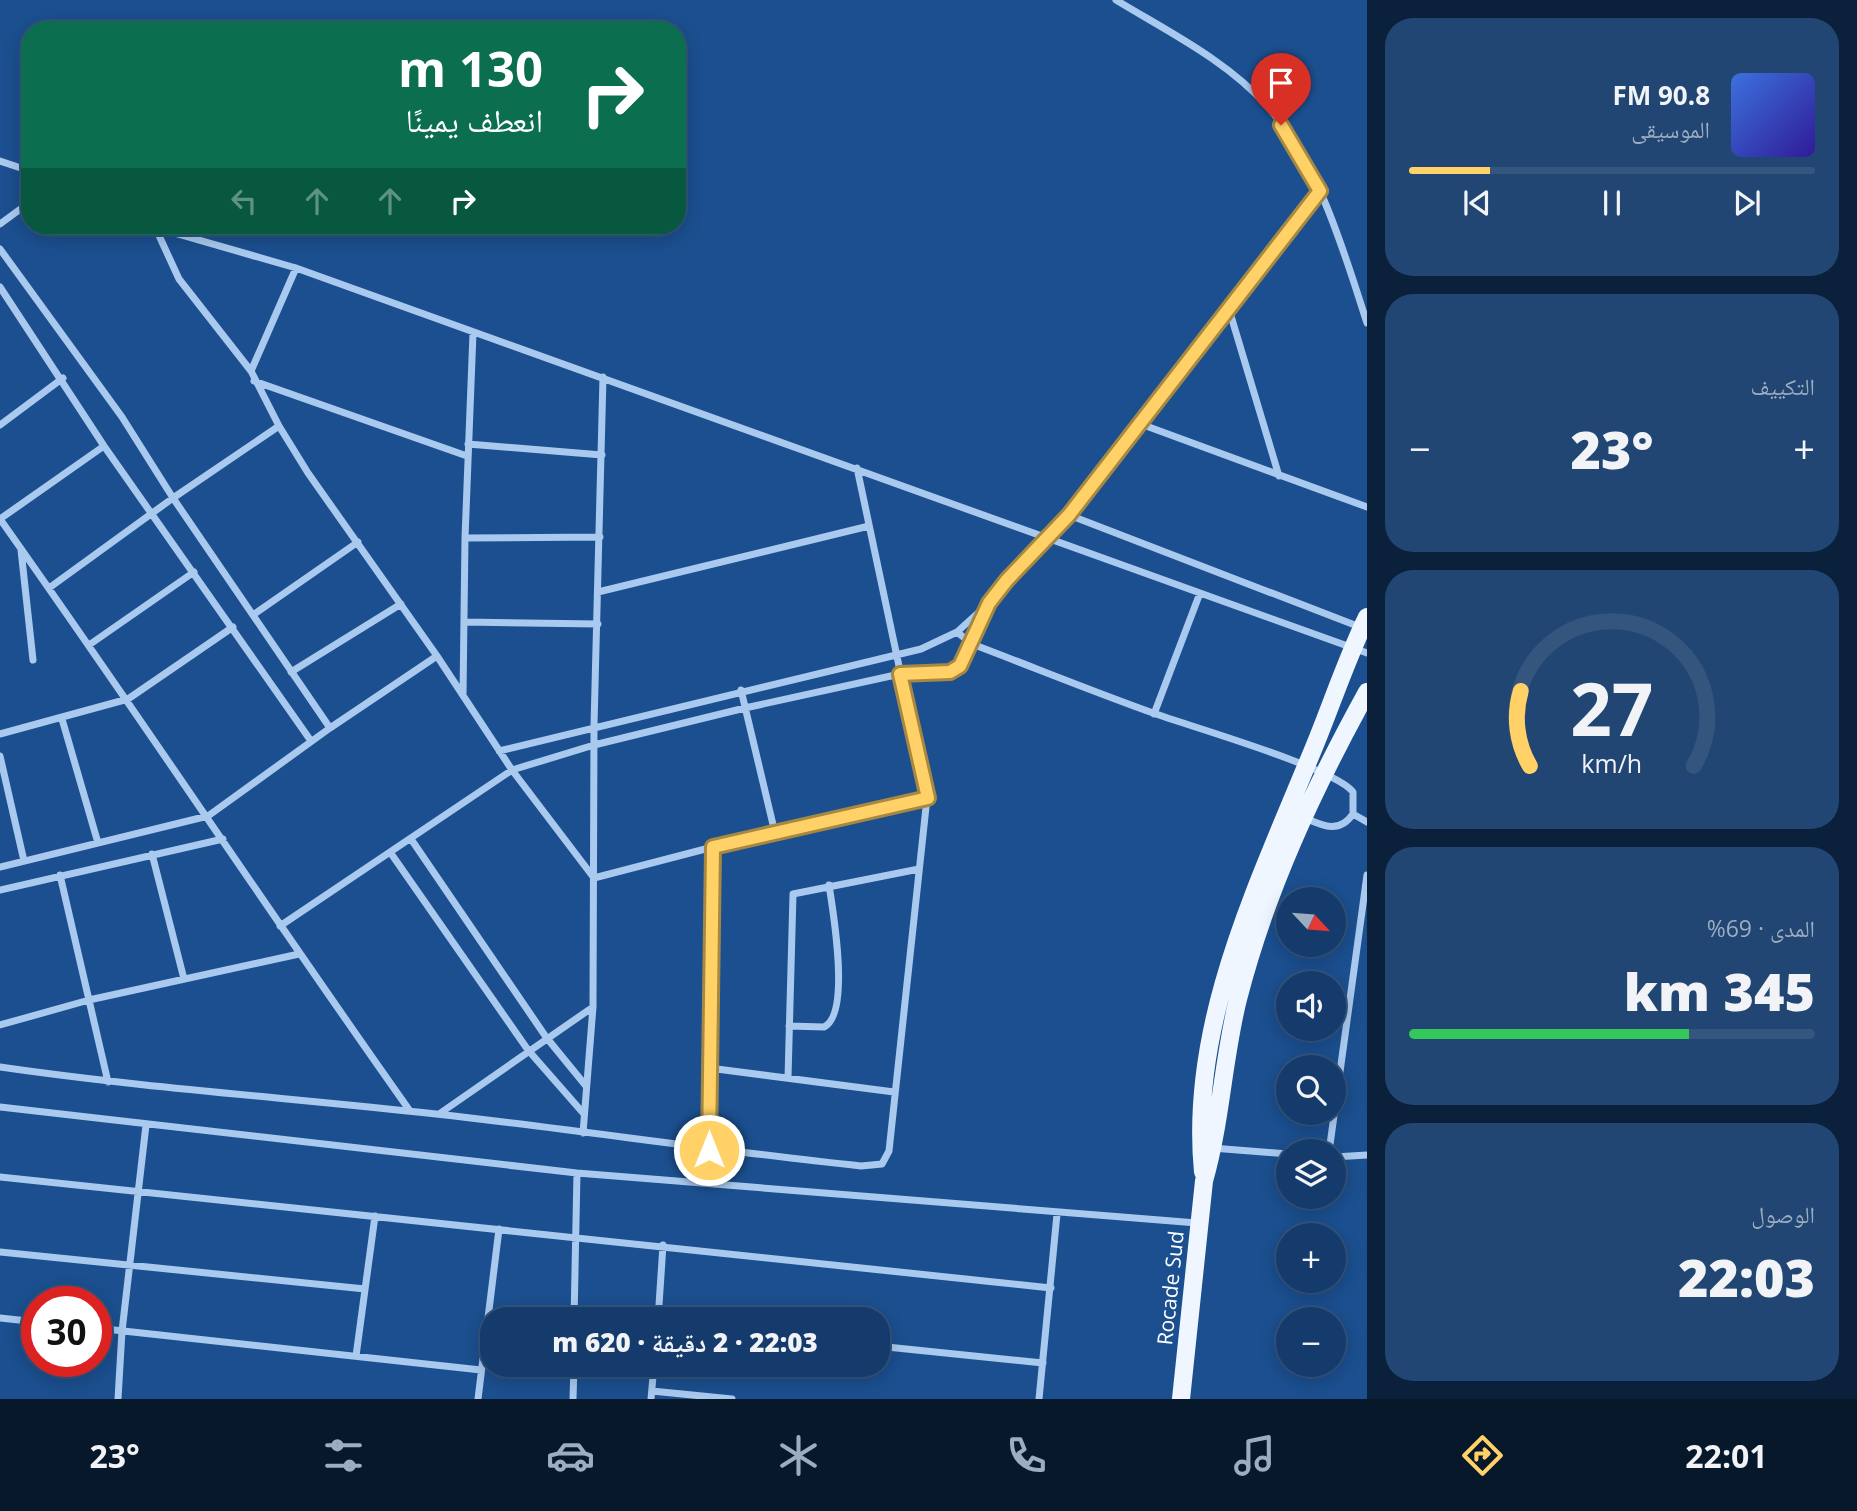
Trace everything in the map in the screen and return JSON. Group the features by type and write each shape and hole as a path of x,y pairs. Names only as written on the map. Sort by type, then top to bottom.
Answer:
{"main road":[{"path":"1295,813 1307,766 1360,651 1365,625"},
{"path":"1295,813 1324,774 1367,692"},
{"name":"Rocade Sud","path":"1181,1399 1207,1148 1204,1082 1225,979 1250,898 1295,813"}],"street":[{"path":"1116,0 1210,60 1267,106 1299,152 1320,191 1367,323"},
{"path":"0,161 21,168"},
{"path":"499,751 741,690 921,649 957,632 989,603 1069,515 1228,306 1320,191"},
{"path":"0,224 21,209"},
{"path":"157,235 179,279 251,371 279,426 499,751 594,878"},
{"path":"178,235 296,268 1360,651"},
{"path":"0,249 122,417 173,498 330,727"},
{"path":"251,371 296,268"},
{"path":"0,287 104,446 311,741"},
{"path":"1228,306 1279,476"},
{"path":"463,696 467,456 473,333"},
{"path":"583,1133 593,1007 594,726 603,377"},
{"path":"0,425 62,378"},
{"path":"254,380 467,456"},
{"path":"1138,423 1367,507"},
{"path":"49,588 173,498 279,426"},
{"path":"468,444 601,456"},
{"path":"104,446 0,519 128,699 299,954 410,1111"},
{"path":"0,1067 108,1082 439,1114 709,1150 861,1166 881,1165 889,1151 928,798 857,468"},
{"path":"1069,515 1365,625"},
{"path":"598,592 869,526"},
{"path":"465,538 600,537"},
{"path":"253,615 358,542"},
{"path":"21,549 33,660"},
{"path":"89,645 194,572"},
{"path":"1154,714 1200,593"},
{"path":"281,926 512,770 594,745 744,708 900,674 953,671 960,666 972,644 989,603"},
{"path":"291,673 401,604"},
{"path":"464,622 598,624"},
{"path":"0,734 128,699 233,627"},
{"path":"957,632 972,644 1154,714 1307,766 1342,782 1353,792 1353,814 1342,825 1334,827 1295,813"},
{"path":"0,867 208,816 330,727 437,656"},
{"path":"741,690 775,833"},
{"path":"62,719 98,843"},
{"path":"0,756 24,861"},
{"path":"594,878 713,847 928,798"},
{"path":"1353,814 1367,822"},
{"path":"0,890 223,839"},
{"path":"411,839 547,1037 587,1086"},
{"path":"709,1150 713,847"},
{"path":"390,852 528,1050 584,1114"},
{"path":"152,854 184,979"},
{"path":"788,1078 792,898 799,891 919,869"},
{"path":"60,875 108,1082"},
{"path":"1331,1139 1367,876"},
{"path":"789,1026 824,1027 833,1017 838,953 829,885"},
{"path":"0,1025 89,1000 299,954"},
{"path":"439,1114 593,1007"},
{"path":"709,1068 894,1092"},
{"path":"0,1107 577,1173 1200,1224"},
{"path":"118,1399 122,1331 146,1125"},
{"path":"1207,1148 1276,1153"},
{"path":"1346,1156 1367,1155"},
{"path":"574,1307 577,1173"},
{"path":"0,1177 1051,1288"},
{"path":"1038,1399 1058,1214"},
{"path":"356,1356 375,1216"},
{"path":"489,1307 499,1229"},
{"path":"659,1307 663,1245"},
{"path":"0,1252 365,1289"},
{"path":"0,1318 21,1320"},
{"path":"112,1330 480,1370"},
{"path":"890,1347 1043,1363"},
{"path":"478,1399 480,1377"},
{"path":"573,1377 573,1399"},
{"path":"653,1377 652,1395 732,1399"}],"route":[{"path":"709,1150 713,847 928,798 900,674 950,672 960,666 989,603 1007,580 1069,515 1228,306 1320,191 1281,125"}]}
